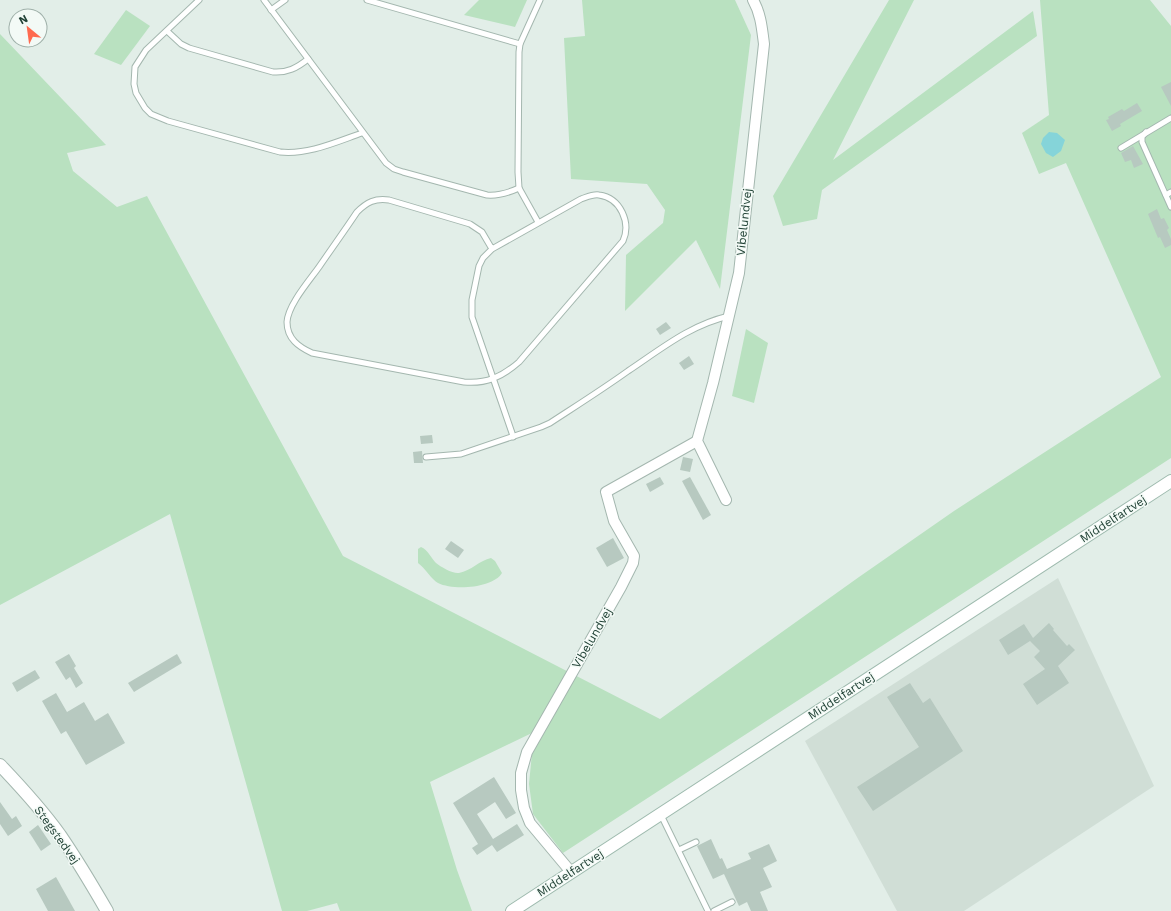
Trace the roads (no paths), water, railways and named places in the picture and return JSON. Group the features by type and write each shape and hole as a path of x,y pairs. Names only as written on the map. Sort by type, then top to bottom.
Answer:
{"main road":[{"name":"Middelfartvej","path":"512,911 1171,481"},
{"name":"Stegstedvej","path":"0,765 24,790 59,834 87,877 106,911"}],"street":[{"name":"Vibelundvej","path":"571,872 530,823 524,808 521,790 521,773 527,752 621,587 633,563 634,556 614,521 606,492 697,441 713,383 739,272 764,44 762,24 753,0"},
{"path":"697,441 726,500"}],"lane":[{"path":"199,0 146,50 135,67 134,84 136,93 145,108 151,114 168,121 288,153 311,150 362,134"},
{"path":"264,0 362,134 386,163 403,172 487,195 504,194 519,188"},
{"path":"271,10 285,0"},
{"path":"367,0 520,44"},
{"path":"538,222 519,188 518,157 520,44 540,0"},
{"path":"167,31 181,44 189,48 273,72 287,71 308,60"},
{"path":"1120,148 1171,118"},
{"path":"1146,132 1142,137 1142,142 1171,207"},
{"path":"1166,195 1171,192"},
{"path":"492,249 482,232 470,224 389,200 372,200 357,212 344,230 297,298 287,321 288,329 294,343 300,348 312,353 476,384 493,379 509,371 519,362 623,241 627,229 624,214 620,207 607,197 599,195 581,199 538,222 492,249 483,258 479,266 472,300 472,317 493,379 513,437"},
{"path":"426,457 461,454 550,423 682,334 706,323 729,316"},
{"path":"661,814 708,911"},
{"path":"679,850 696,842"},
{"path":"714,911 732,902"}],"water":[{"path":"1049,132 1057,133 1065,140 1061,151 1053,157 1046,153 1041,144 1043,138"}]}
